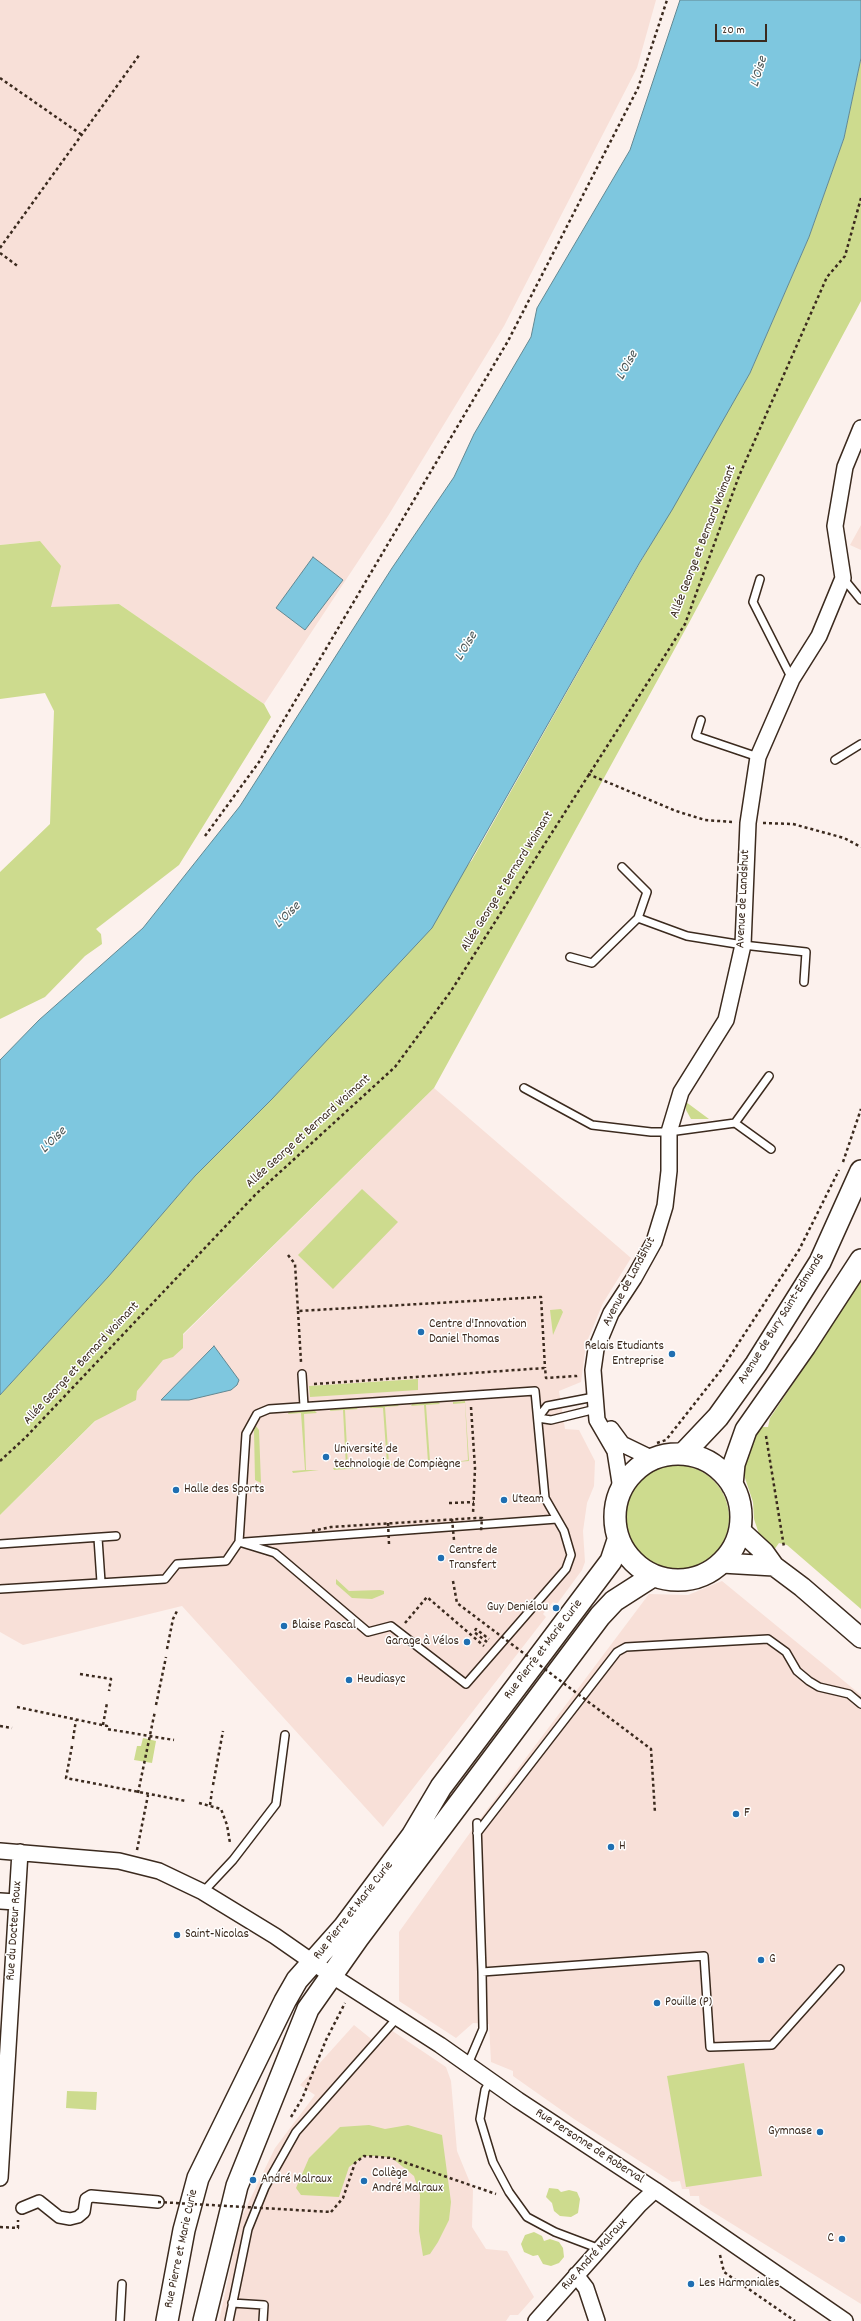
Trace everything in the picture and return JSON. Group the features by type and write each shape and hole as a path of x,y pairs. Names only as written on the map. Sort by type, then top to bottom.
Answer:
{"main road":[{"name":"Avenue de Bury Saint-Edmunds","path":"683,1454 718,1418 756,1364 820,1262 861,1171"},
{"path":"732,1484 734,1464 746,1430 805,1346 861,1260"},
{"path":"653,1451 668,1455 683,1454 703,1459 719,1469 732,1484 739,1499 741,1514 740,1530 734,1548 722,1563 707,1574 689,1580 671,1581 653,1576 638,1567 630,1559 618,1540 614,1522 615,1505 621,1489 634,1471 653,1451"},
{"name":"Rue Pierre et Marie Curie","path":"167,2321 184,2230 198,2178 285,2001 297,1980 344,1928 412,1836 441,1787 611,1560 618,1540"},
{"name":"Rue Pierre et Marie Curie","path":"204,2321 237,2186 308,2009 331,1975 600,1616 614,1601 653,1576"}],"street":[{"path":"843,578 835,526 845,467 861,428"},
{"name":"Avenue de Landshut","path":"621,1489 614,1451 597,1420 593,1370 596,1349 611,1312 634,1278 654,1242 665,1206 669,1171 669,1132 681,1092 726,1020 743,945 748,822 758,757 792,679 819,636 843,578"},
{"path":"595,1403 622,1444 653,1451"},
{"path":"740,1530 764,1552 774,1566 802,1587 861,1638"},
{"path":"722,1563 774,1566"},
{"name":"Rue Personne de Roberval","path":"0,1851 111,1860 134,1864 159,1871 203,1892 468,2064 490,2081 655,2190 844,2321"},
{"name":"Rue du Docteur Roux","path":"0,2178 20,1852"},
{"path":"0,1901 16,1902"},
{"name":"Rue André Malraux","path":"536,2321 576,2275 655,2190"},
{"path":"22,2208 40,2201 59,2217 70,2219 78,2217 84,2212 86,2199 91,2196 158,2202"},
{"path":"576,2275 586,2288 597,2321"}],"lane":[{"path":"843,578 861,600"},
{"path":"760,579 753,602 792,679"},
{"path":"701,720 696,736 758,757"},
{"path":"835,760 861,744"},
{"path":"570,957 592,963 638,918 647,892 622,867"},
{"path":"638,918 687,936 743,945 806,952 804,982"},
{"path":"735,1123 768,1076"},
{"path":"524,1088 592,1125 651,1132 669,1132 735,1123 771,1149"},
{"path":"302,1374 304,1406"},
{"path":"0,1589 165,1579 177,1564 226,1561 239,1542 246,1434 257,1414 269,1409 536,1391 545,1498 564,1531 571,1555 566,1569 466,1684 391,1626 368,1632 275,1553 239,1542"},
{"path":"538,1418 547,1406 595,1403"},
{"path":"538,1418 551,1420 595,1403"},
{"path":"239,1542 281,1541 557,1519"},
{"path":"0,1544 116,1536"},
{"path":"98,1538 102,1582"},
{"path":"478,1832 617,1652 626,1647 768,1639 786,1652 797,1671 809,1681 820,1687 849,1694 861,1704"},
{"path":"203,1892 233,1860 276,1804 285,1735"},
{"path":"468,2064 483,2029 477,1823"},
{"path":"482,1972 704,1956 710,2047 772,2045 840,1969"},
{"path":"229,2321 248,2229 265,2186 296,2132 397,2018"},
{"path":"490,2081 485,2090 480,2119 493,2162 516,2200 528,2217 556,2232 600,2249"},
{"path":"120,2321 122,2284"},
{"path":"232,2303 264,2304 263,2321"}],"path":[{"path":"205,836 259,762 508,341 638,88 667,0"},
{"path":"0,248 140,54"},
{"path":"0,78 82,135"},
{"name":"Allée George et Bernard Woimant","path":"0,1461 25,1438 256,1194 395,1067 451,991 685,624 739,476 827,277 845,256 861,198"},
{"path":"0,253 19,267"},
{"path":"588,774 705,820 793,824 844,838 861,847"},
{"path":"653,1451 666,1440 721,1370 798,1250 844,1158 861,1109"},
{"path":"288,1255 296,1264 302,1374"},
{"path":"298,1311 541,1297 546,1378 576,1376 577,1384"},
{"path":"302,1384 545,1368"},
{"path":"470,1395 475,1468 473,1525"},
{"path":"765,1432 784,1549 774,1566"},
{"path":"449,1503 474,1502"},
{"path":"312,1531 331,1527 482,1518 481,1531"},
{"path":"452,1519 454,1540"},
{"path":"388,1523 389,1544"},
{"path":"454,1581 458,1603 651,1749 655,1813"},
{"path":"398,1631 427,1597 488,1648"},
{"path":"167,1649 173,1619 177,1611"},
{"path":"491,1645 474,1632 476,1629 490,1640 496,1632"},
{"path":"156,1705 166,1657"},
{"path":"80,1674 111,1679 109,1691"},
{"path":"556,1684 561,1677"},
{"path":"103,1725 107,1703"},
{"path":"17,1707 103,1725 107,1726 107,1729 174,1740"},
{"path":"138,1794 155,1711"},
{"path":"73,1739 76,1720"},
{"path":"0,1726 12,1728"},
{"path":"213,1785 223,1731"},
{"path":"72,1746 66,1778 138,1794 186,1801"},
{"path":"210,1805 212,1792"},
{"path":"134,1864 148,1795"},
{"path":"199,1803 221,1809 227,1825 233,1860"},
{"path":"290,2118 302,2099 326,2040 353,1989"},
{"path":"158,2202 331,2212 343,2198 355,2163 364,2156 392,2158 516,2200"},
{"path":"240,2213 245,2200"},
{"path":"0,2227 18,2228"},
{"path":"728,2275 795,2321"}],"shaded area":[{"path":"0,0 656,0 637,68 504,326 388,516 264,704 119,604 51,608 40,541 0,545"},
{"path":"861,525 861,550 850,545"},
{"name":"Université de technologie de Compiègne","path":"434,1088 631,1258 603,1303 586,1344 581,1382 559,1391 565,1429 579,1430 595,1461 594,1486 587,1503 583,1531 585,1562 582,1570 557,1604 553,1602 543,1614 546,1617 383,1827 182,1606 23,1645 0,1632 0,1515"},
{"path":"722,1581 861,1695 861,2304 700,2204 699,2196 690,2196 689,2189 682,2189 680,2181 672,2182 574,2119 513,2076 513,2071 491,2062 489,2024 473,2023 456,2038 399,2001 399,1932 477,1823 649,1594 688,1595"},
{"name":"Collège André Malraux","path":"354,2025 380,2046 391,2030 446,2067 451,2081 457,2151 473,2190 472,2227 486,2249 507,2251 534,2297 518,2315 510,2315 506,2321 219,2321 241,2218 275,2148 315,2095 300,2085"}],"green space":[{"path":"861,58 861,301 690,621 434,1088 183,1334 183,1348 173,1357 163,1360 137,1391 136,1400 95,1421 0,1515 0,1395 86,1301 195,1176 268,1098 283,1087 305,1064 472,860 641,561 750,373 809,237 844,138"},
{"path":"40,541 61,566 51,607 119,604 264,704 271,717 179,865 96,929 101,934 102,944 85,956 45,997 0,1019 0,872 50,824 54,711 45,693 0,699 0,545"},
{"path":"686,1102 709,1119 691,1119 686,1110"},
{"path":"362,1189 398,1222 333,1289 298,1255"},
{"path":"861,1275 861,1609 787,1545 779,1543 774,1550 759,1534 754,1519 753,1502 745,1478 745,1455 757,1427 768,1427 770,1418 825,1336"},
{"path":"561,1309 563,1312 553,1335 550,1310"},
{"path":"418,1379 418,1390 310,1397 309,1386"},
{"path":"465,1401 469,1461 456,1462 468,1460 465,1403 453,1404 453,1402"},
{"path":"438,1402 440,1404 426,1405 430,1462 442,1461 440,1463 416,1464 415,1463 428,1462 424,1405 411,1406 413,1403"},
{"path":"396,1404 399,1406 385,1407 389,1464 401,1463 399,1465 375,1466 374,1465 387,1464 383,1408 370,1408 371,1405"},
{"path":"355,1407 358,1409 345,1410 348,1467 360,1466 359,1468 334,1470 333,1468 346,1467 343,1410 330,1411 331,1408"},
{"path":"314,1410 317,1413 304,1414 306,1470 319,1470 293,1473 292,1471 305,1470 301,1413 288,1414 289,1411"},
{"path":"256,1426 259,1430 261,1483 255,1480 254,1430"},
{"path":"676,1465 696,1469 713,1481 725,1498 729,1518 725,1538 713,1555 696,1567 676,1571 656,1567 639,1555 627,1538 623,1518 627,1498 639,1481 656,1469"},
{"path":"336,1579 349,1591 380,1590 384,1591 384,1594 372,1599 352,1598 336,1584"},
{"path":"143,1738 156,1741 152,1763 134,1760 137,1746 141,1746"},
{"path":"744,2063 762,2176 686,2187 667,2076"},
{"path":"67,2091 97,2092 96,2110 66,2108"},
{"path":"369,2125 385,2129 408,2125 442,2135 451,2202 449,2220 430,2254 423,2256 419,2231 420,2195 414,2176 392,2158 364,2156 349,2167 339,2197 301,2195 296,2188 309,2158 340,2127"},
{"path":"549,2188 558,2189 561,2192 569,2190 577,2192 580,2199 578,2213 571,2217 560,2216 554,2211 552,2203 546,2197"},
{"path":"534,2232 542,2236 544,2241 550,2239 559,2242 563,2248 564,2257 559,2263 551,2266 543,2264 538,2255 533,2256 524,2252 521,2244 525,2235"}],"water":[{"name":"L'Oise","path":"680,0 861,0 861,58 844,138 809,237 750,373 672,510 640,562 432,928 272,1099 195,1176 108,1277 0,1395 0,1060 39,1020 143,928 240,806 392,568 454,477 474,434 531,337 537,308 630,150"},
{"path":"313,557 343,580 305,630 276,608"},
{"path":"214,1346 239,1380 237,1385 231,1390 189,1400 161,1400"}],"place":[{"name":"Centre d'Innovation Daniel Thomas","path":"421,1332"},
{"name":"Relais Etudiants Entreprise","path":"672,1354"},
{"name":"Université de technologie de Compiègne","path":"326,1457"},
{"name":"Halle des Sports","path":"176,1490"},
{"name":"Uteam","path":"504,1500"},
{"name":"Centre de Transfert","path":"441,1558"},
{"name":"Guy Deniélou","path":"556,1608"},
{"name":"Blaise Pascal","path":"284,1626"},
{"name":"Garage à Vélos","path":"467,1642"},
{"name":"Heudiasyc","path":"349,1680"},
{"name":"F","path":"736,1814"},
{"name":"H","path":"611,1847"},
{"name":"Saint-Nicolas","path":"177,1935"},
{"name":"G","path":"761,1960"},
{"name":"Pouille (P)","path":"657,2003"},
{"name":"Gymnase","path":"820,2132"},
{"name":"André Malraux","path":"253,2180"},
{"name":"Collège André Malraux","path":"364,2181"},
{"name":"C","path":"842,2239"},
{"name":"Les Harmoniales","path":"691,2284"}]}
